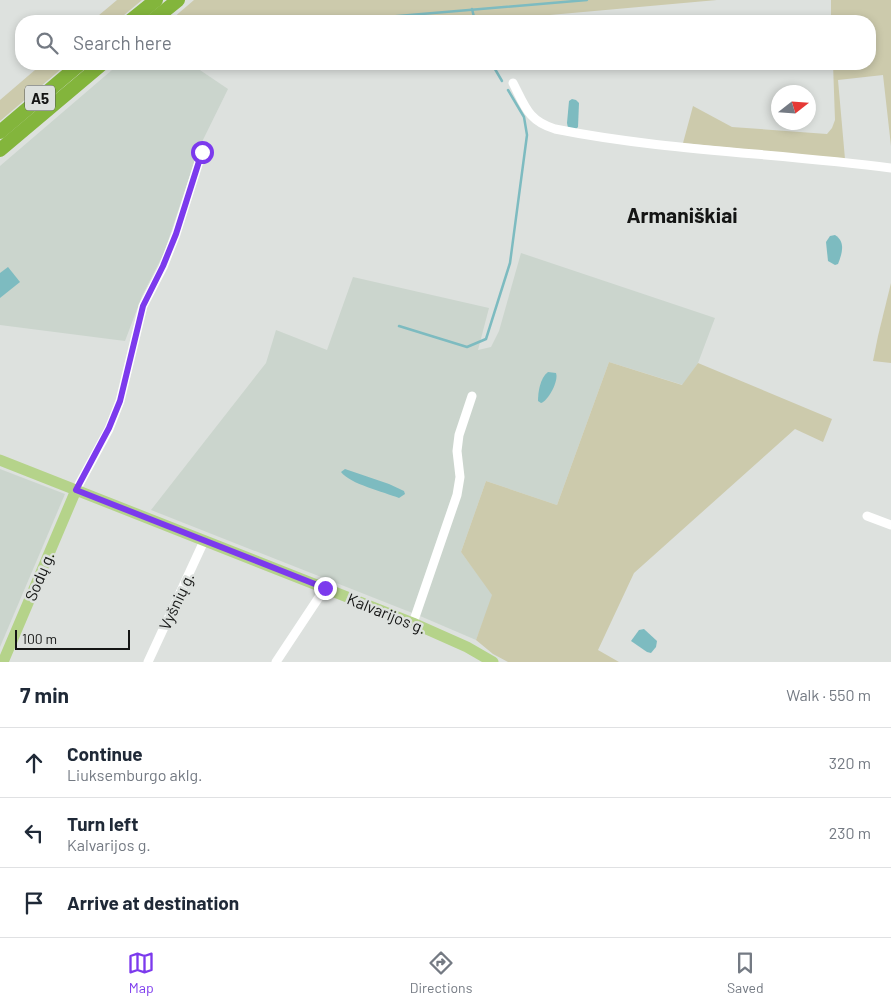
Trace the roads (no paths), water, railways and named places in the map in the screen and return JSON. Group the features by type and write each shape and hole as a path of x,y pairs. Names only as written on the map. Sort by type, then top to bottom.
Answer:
{"highway":[{"path":"137,15 156,0"},
{"path":"159,15 178,0"},
{"name":"A5","path":"0,132 73,70"},
{"name":"A5","path":"0,150 95,70"}],"main road":[{"name":"Kalvarijos g.","path":"0,460 413,623 467,647 493,662"},
{"name":"Sodų g.","path":"2,662 76,490"}],"street":[{"path":"513,83 526,109 533,118 541,125 554,129 646,144 840,161 891,168"},
{"path":"76,490 109,428 120,401 143,306 163,266 176,234 202,152"},
{"path":"413,623 457,495 460,477 457,450 459,435 472,396"},
{"path":"867,516 891,525"},
{"name":"Vyšnių g.","path":"148,662 204,541"},
{"path":"276,662 325,588"}],"water":[{"path":"572,99 579,103 578,127 576,129 568,128 567,123 569,101"},
{"path":"835,235 841,241 842,248 838,264 835,265 828,261 826,242 830,236"},
{"path":"8,267 20,282 0,298 0,273"},
{"path":"548,372 556,373 557,377 550,395 541,403 538,401 539,389 541,381"},
{"path":"345,469 389,484 404,491 405,494 399,498 359,484 341,472"},
{"path":"644,629 657,641 656,647 651,653 631,641 639,630"}],"waterway":[{"path":"410,15 587,0"},
{"path":"472,9 474,15"},
{"path":"496,70 502,81"},
{"path":"399,326 467,347 486,339 510,263 527,135 524,117 508,90"}],"district":[{"name":"Armaniškiai","path":"682,214"}]}
